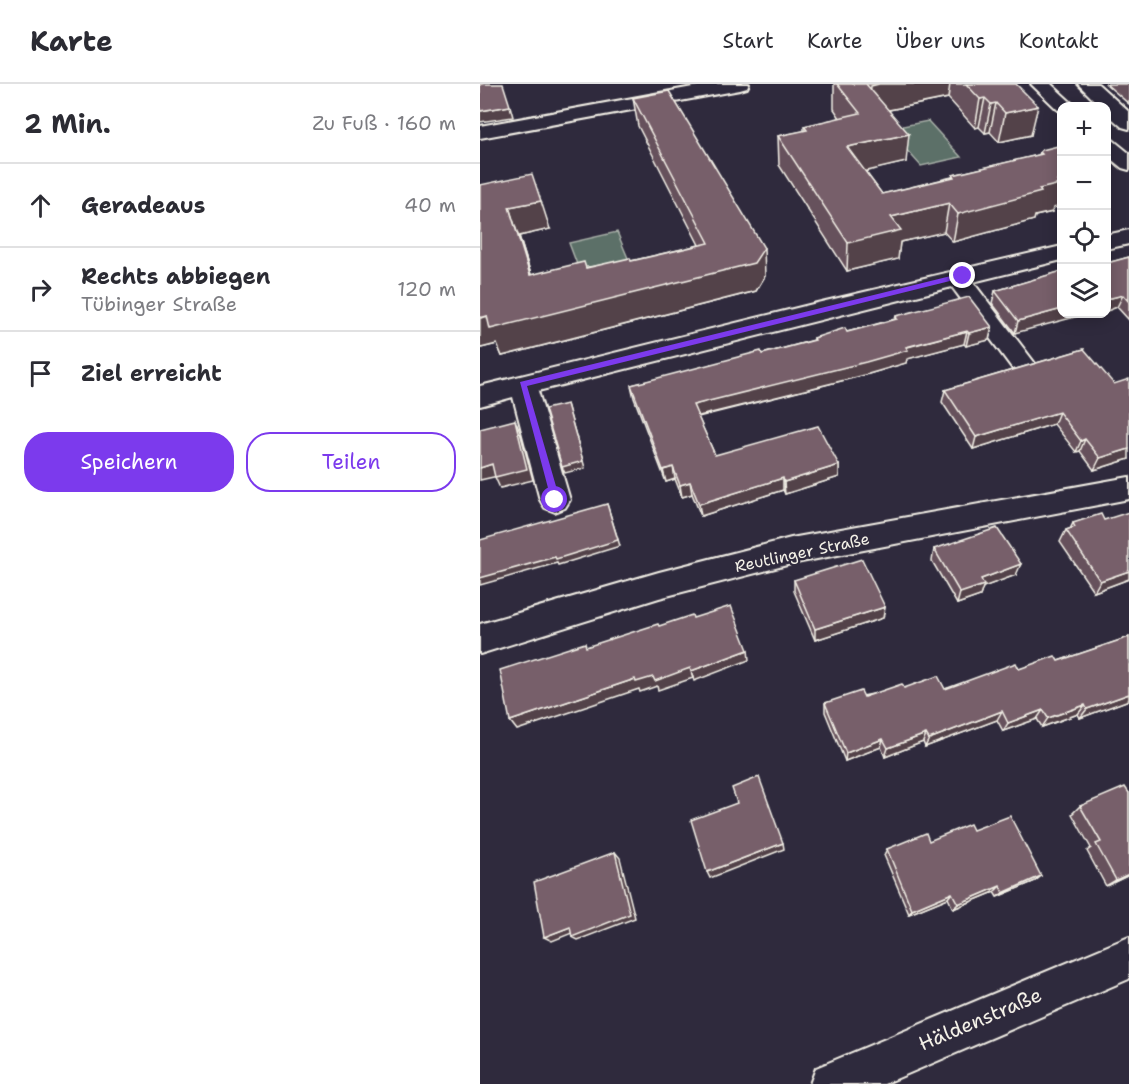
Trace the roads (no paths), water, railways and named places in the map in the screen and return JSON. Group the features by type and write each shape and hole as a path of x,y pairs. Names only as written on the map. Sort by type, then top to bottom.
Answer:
{"street":[{"path":"482,126 740,84"},
{"path":"1040,84 1060,102"},
{"path":"1087,84 1129,123"},
{"path":"1111,148 1129,164"},
{"path":"1111,241 1129,237"},
{"path":"480,396 1057,254"},
{"path":"957,277 1024,366"},
{"path":"523,384 555,500"},
{"name":"Reutlinger Straße","path":"480,639 659,585 791,552 1129,488"},
{"name":"Häldenstraße","path":"832,1084 1126,966"}]}
